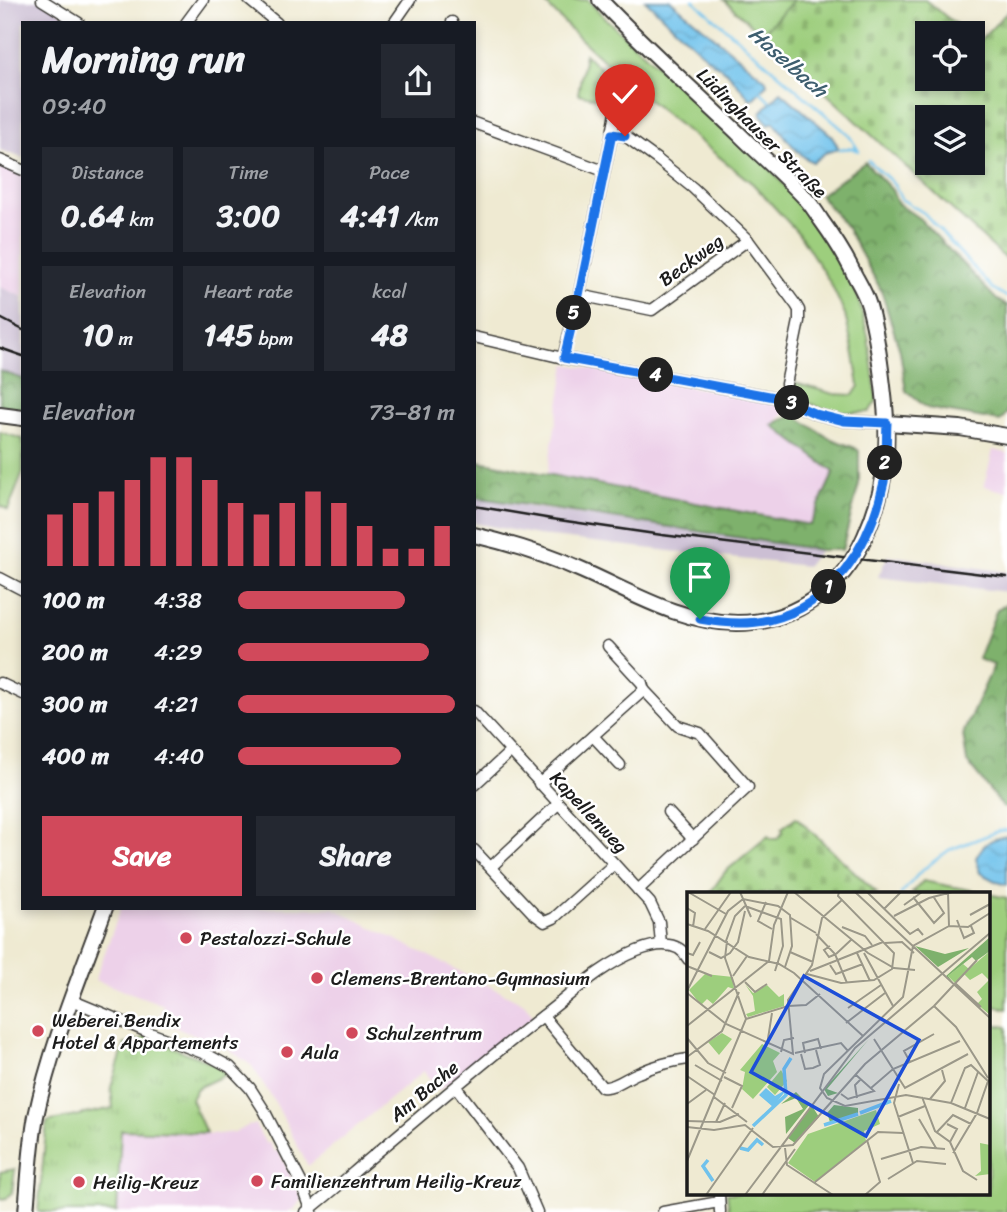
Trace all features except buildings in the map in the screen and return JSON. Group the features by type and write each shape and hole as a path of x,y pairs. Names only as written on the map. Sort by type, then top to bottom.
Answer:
{"street":[{"path":"43,0 76,21"},
{"path":"187,21 203,0"},
{"path":"249,0 275,21"},
{"path":"395,21 410,0"},
{"name":"Lüdinghauser Straße","path":"476,536 540,553 676,612 719,622 770,620 791,613 810,601 832,585 844,572 859,552 872,522 884,481 887,423 881,367 869,304 844,252 807,199 600,0"},
{"path":"564,358 620,94"},
{"path":"479,125 604,171"},
{"path":"612,134 625,136 658,160 693,188 748,240"},
{"path":"0,160 21,169"},
{"name":"Beckweg","path":"579,295 652,310 748,240 799,310 786,384"},
{"path":"476,337 564,358 780,398 816,414 844,421 960,428 1007,436"},
{"path":"0,415 21,418"},
{"path":"1,580 21,589"},
{"path":"608,646 678,726 700,733 748,787 638,890"},
{"path":"0,683 21,693"},
{"path":"539,784 644,690"},
{"name":"Kapellenweg","path":"476,713 650,903 666,944"},
{"path":"593,736 620,765"},
{"path":"476,783 510,752"},
{"path":"491,867 558,804"},
{"path":"668,812 693,839"},
{"path":"476,852 534,914 545,922 554,918 614,864"},
{"path":"26,1212 36,1116 50,1060 104,910"},
{"path":"666,944 679,948 687,956"},
{"name":"Am Bache","path":"309,1211 513,1038 603,969 636,952 666,944"},
{"path":"71,1000 208,1055 230,1067 250,1087 264,1110 301,1182 309,1211"},
{"path":"543,1016 601,1087 608,1088 638,1073 687,1059"},
{"path":"456,1087 518,1168 537,1212"},
{"path":"663,1212 719,1202"}],"shaded area":[{"path":"0,0 41,0 75,21 21,21 21,157 0,150"},
{"path":"0,166 21,174 21,296 0,287"},
{"path":"0,287 21,296 21,378 0,371"},
{"path":"566,364 780,403 789,407 772,426 834,472 811,525 547,474"},
{"path":"993,450 1007,453 1007,492 984,486"},
{"path":"476,497 820,550 807,566 543,536 476,523"},
{"path":"888,555 1007,572 1007,592 878,577"},
{"name":"Schulzentrum","path":"120,910 337,910 525,1004 534,1017 438,1091 424,1071 308,1166 276,1104 252,1066 223,1045 158,1021 164,1005 95,980"},
{"path":"255,1124 266,1144 269,1142 274,1152 278,1150 302,1199 294,1209 288,1212 117,1212 121,1130 218,1134 235,1132"}],"green space":[{"path":"542,0 588,0 766,164 792,194 828,241 857,294 868,336 877,400 869,412 825,410 798,398 790,391 790,386 795,383 834,394 853,395 859,386 845,314 831,284 800,235 753,184 636,90"},
{"path":"724,0 794,0 762,34"},
{"path":"794,0 925,0 952,21 915,21 915,91 985,91 985,36 1007,12 1007,260 762,34"},
{"path":"585,54 617,84 614,102 578,94"},
{"path":"865,162 892,190 897,203 920,219 997,300 1007,305 1007,413 1000,421 927,408 906,391 900,351 881,290 847,228 820,195"},
{"path":"0,371 21,378 21,418 19,409 0,406"},
{"path":"793,414 829,438 859,451 859,484 842,550 820,550 476,497 476,460 810,525 834,472 772,425"},
{"path":"0,432 21,438 21,477 8,510 0,505"},
{"path":"1007,604 1007,808 1004,808 967,762 963,734 994,665 978,659 997,609"},
{"path":"796,817 876,892 711,892 725,872 768,836 777,839 783,832 782,828"},
{"path":"923,881 981,892 913,892"},
{"path":"990,894 1007,898 1007,1009 990,1005"},
{"path":"990,1023 1007,1027 1007,1212 729,1212 727,1194 990,1194"},
{"path":"144,1036 215,1064 227,1074 197,1088 191,1099 206,1133 121,1130 117,1212 38,1212 47,1122 113,1108 111,1087 125,1044 134,1047 137,1040 141,1041"},
{"path":"15,1169 12,1193 7,1198 0,1199 0,1172"}],"water":[{"path":"645,0 670,0 766,80 767,84 750,99 727,72 712,62"},
{"path":"781,92 831,135 839,149 825,153 813,162 796,150 774,122 769,124 761,115 762,111"},
{"path":"1007,836 1007,885 980,873 976,858 988,842"}],"waterway":[{"name":"Haselbach","path":"693,0 848,134 859,151"},
{"path":"760,91 770,101"},
{"path":"839,149 856,150"},
{"name":"Haselbach","path":"868,160 895,185 901,199 924,213 992,288 1007,297"},
{"path":"903,892 921,871 949,850 1007,830"}],"railway":[{"path":"0,318 21,329"},
{"path":"0,348 21,355"},
{"path":"476,506 662,535 1007,577"}],"place":[{"name":"Pestalozzi-Schule","path":"186,938"},
{"name":"Clemens-Brentano-Gymnasium","path":"317,978"},
{"name":"Weberei Bendix Hotel & Appartements","path":"38,1031"},
{"name":"Schulzentrum","path":"352,1033"},
{"name":"Aula","path":"287,1052"},
{"name":"Familienzentrum Heilig-Kreuz","path":"257,1181"},
{"name":"Heilig-Kreuz","path":"79,1182"}],"route":[{"path":"625,136 612,134 564,358 780,398 816,414 844,421 887,423 884,481 872,522 859,552 832,585 791,613 770,620 738,623 700,619"}]}
